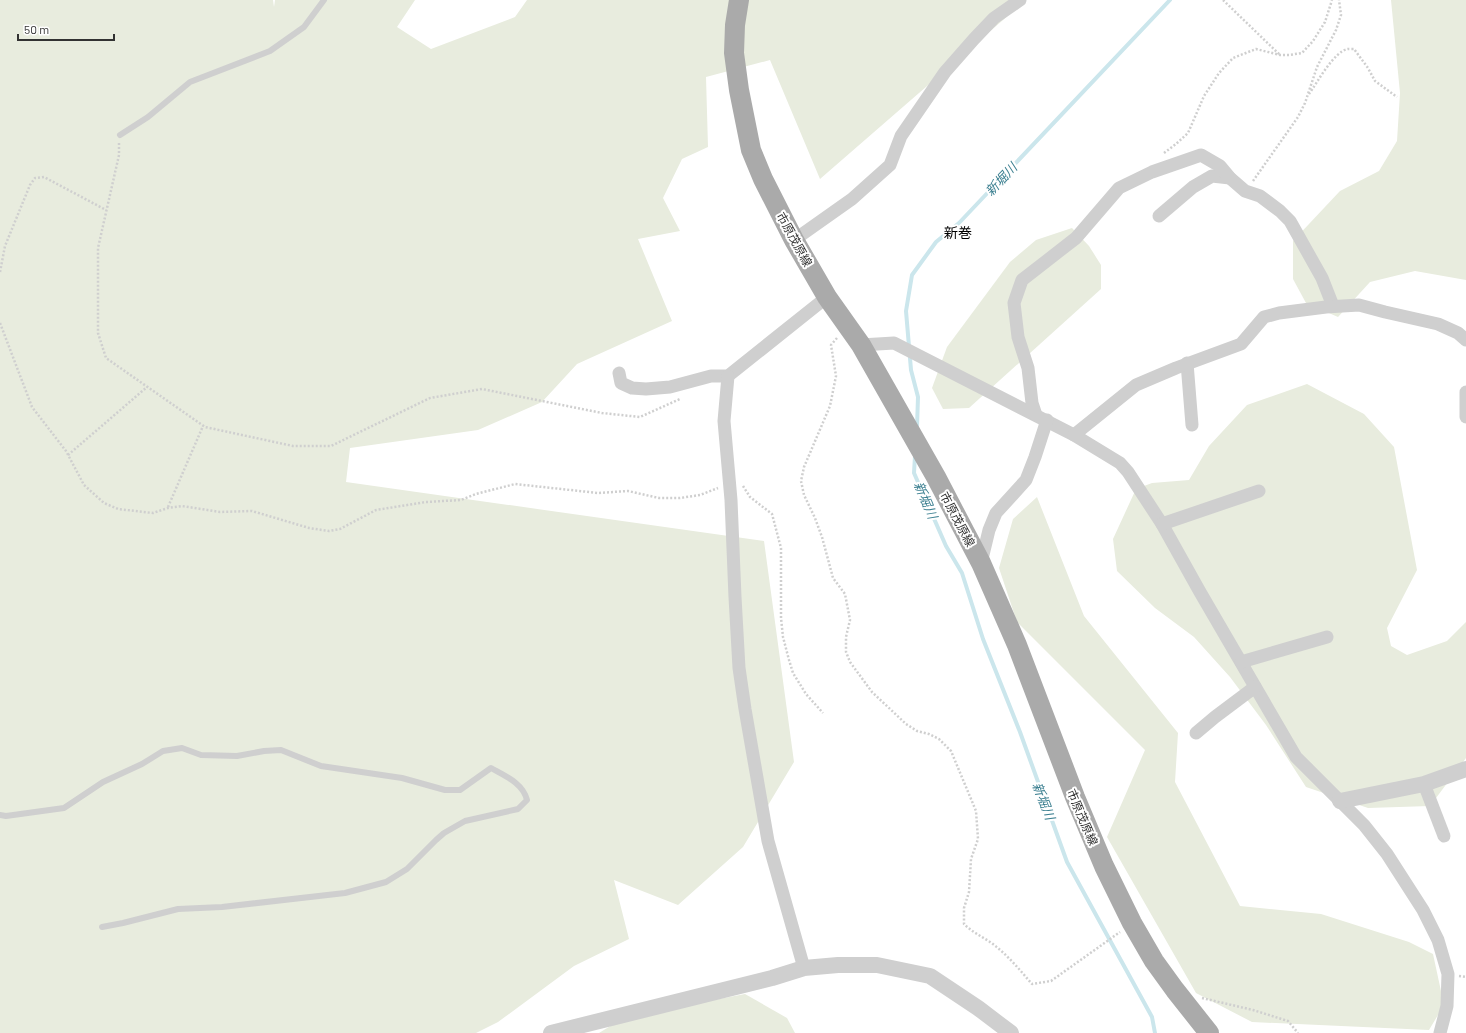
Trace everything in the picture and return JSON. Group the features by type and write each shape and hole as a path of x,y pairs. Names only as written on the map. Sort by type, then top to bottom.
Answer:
{"main road":[{"name":"市原茂原線","path":"739,0 735,25 734,53 749,143 763,179 794,240 827,297 861,345 936,477 981,563 1017,644 1075,797 1104,866 1132,923 1154,961 1209,1033"}],"street":[{"path":"794,240 852,199 890,166 902,136 945,72 994,18 1020,0"},
{"path":"981,563 989,530 996,513 1026,480 1036,457 1041,417 1032,403 1028,368 1018,338 1014,302 1022,280 1076,238 1119,188 1152,172 1201,156 1220,166 1230,178 1245,191 1260,196 1280,211 1290,221 1322,278 1333,306"},
{"path":"1159,216 1193,187 1212,176 1230,178"},
{"path":"619,373 621,383 632,388 646,389 670,387 711,376 728,376 827,297"},
{"path":"1074,435 1136,385 1187,363 1240,344 1264,317 1279,313 1333,306 1359,305 1438,324 1458,333 1466,340"},
{"path":"861,345 894,343 1041,417 1120,463 1162,524 1296,756 1364,825 1387,854 1423,910 1438,940 1448,974 1447,1006 1440,1033"},
{"path":"1187,363 1192,425"},
{"path":"728,376 724,421 736,484 735,604 745,708 768,841 804,968"},
{"path":"1466,392 1466,417"},
{"path":"1162,524 1259,491"},
{"path":"1241,662 1327,636"},
{"path":"1196,733 1255,686"},
{"path":"1340,801 1424,784 1466,769"},
{"path":"1424,784 1444,836"},
{"path":"552,1033 772,978 804,968 876,964 930,976 978,1008 1011,1033"}],"lane":[{"path":"120,135 148,117 190,82 270,51 304,27 324,0"},
{"path":"0,815 6,816 64,808 103,782 142,764 163,751 182,748 201,755 237,756 264,751 281,750 321,766 402,778 444,790 460,790 491,768 516,782 526,793 527,800 518,810 465,821 444,833 407,869 386,882 345,894 222,907 178,909 123,923 102,926"}],"path":[{"path":"1223,0 1280,55"},
{"path":"1159,157 1188,133 1204,96 1220,73 1233,58 1256,49 1280,55 1302,53 1313,41 1325,22 1332,0"},
{"path":"1245,191 1298,117 1317,67 1336,30 1341,15 1339,0"},
{"path":"1307,96 1334,58 1340,52 1348,49 1354,49 1368,68 1375,81 1397,97"},
{"path":"120,135 119,155 98,248 98,333 106,358 203,426 293,446 332,446 430,398 482,389 602,413 640,417 680,398"},
{"path":"0,272 5,246 30,185 35,178 44,177 106,210"},
{"path":"0,323 32,406 68,455 84,485 104,503 118,509 153,514 168,508 182,506 220,512 252,511 309,528 329,531 340,529 376,510 426,502 460,500 476,494 515,484 598,493 628,491 659,498 680,498 700,495 736,484 772,514 781,548 781,618 783,637 793,673 806,694 823,713"},
{"path":"847,325 831,345 836,376 830,406 804,467 801,481 804,495 822,537 833,578 845,594 850,620 846,637 846,652 850,662 872,692 906,724 917,731 929,734 939,739 951,751 976,811 978,839 971,859 969,892 964,908 964,924 972,932 990,942 1014,963 1032,984 1051,981 1132,923"},
{"path":"68,455 147,387"},
{"path":"168,508 203,426"},
{"path":"1198,997 1253,1010 1288,1021 1298,1033"}],"shaded area":[{"path":"0,0 273,0 274,7 275,0 415,0 397,27 431,49 515,17 527,0 1026,0 820,179 770,60 706,77 708,147 682,159 663,198 680,231 638,239 672,321 577,364 542,402 478,430 350,448 346,482 764,541 794,762 743,847 678,905 614,880 629,939 574,966 498,1022 476,1033 0,1033"},
{"path":"1391,0 1466,0 1466,280 1415,271 1370,282 1338,317 1306,303 1293,279 1293,241 1340,191 1379,171 1397,141 1400,93"},
{"path":"1072,228 1089,246 1101,265 1101,289 969,408 943,409 932,388 947,347 1010,262 1036,240"},
{"path":"1307,384 1364,414 1394,447 1417,570 1387,628 1391,646 1407,655 1447,641 1466,622 1466,758 1430,806 1368,808 1306,787 1266,725 1230,677 1194,637 1155,608 1117,571 1113,539 1136,489 1152,483 1189,480 1209,446 1247,405"},
{"path":"1037,497 1084,616 1178,733 1175,782 1240,906 1321,914 1409,942 1433,954 1444,1005 1429,1030 1252,1022 1196,993 1107,837 1145,750 1017,622 999,568 1013,519"},
{"path":"745,994 787,1018 795,1033 599,1033 625,1017"}],"waterway":[{"name":"新堀川","path":"917,427 918,397 911,370 906,311 912,275 936,242 959,223 1170,0"},
{"name":"新堀川","path":"915,456 914,473 946,546 962,573 983,639 1020,732 1067,862 1152,1017 1155,1033"}],"district":[{"name":"新巻","path":"958,232"}]}
